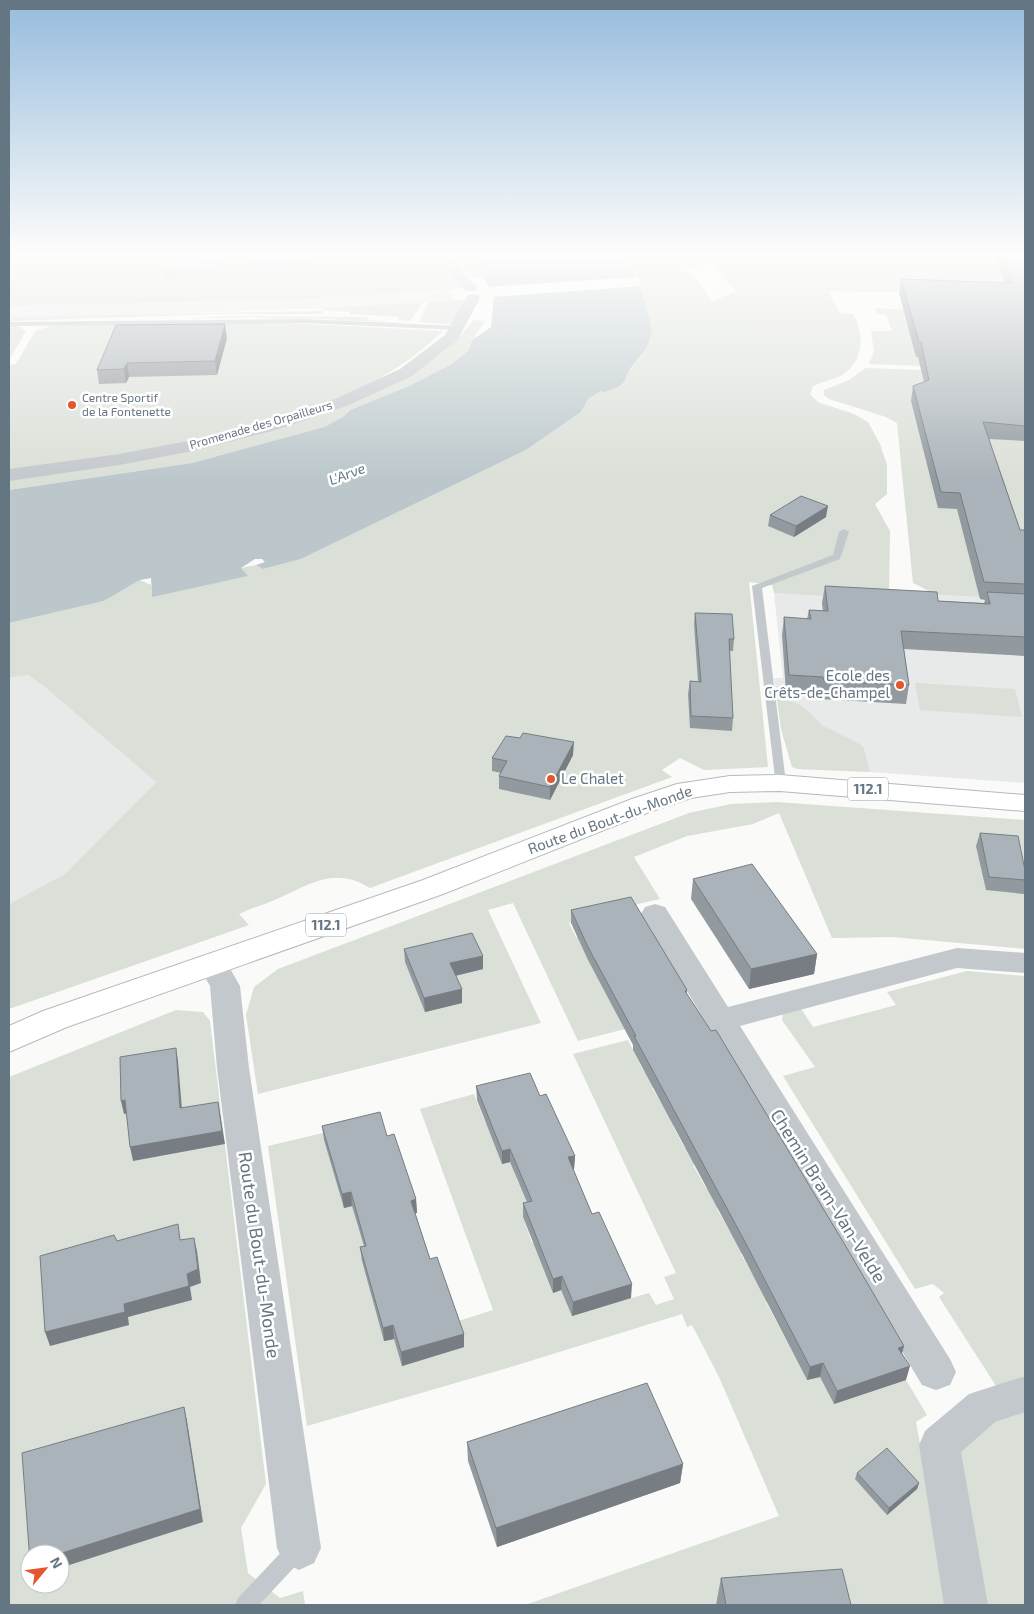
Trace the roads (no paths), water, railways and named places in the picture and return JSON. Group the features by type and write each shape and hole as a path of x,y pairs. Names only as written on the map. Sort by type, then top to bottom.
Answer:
{"main road":[{"name":"Route du Bout-du-Monde","path":"9,1040 55,1020 433,887 664,797 711,786 780,783 1025,803"}],"street":[{"name":"Promenade des Orpailleurs","path":"9,475 81,466 172,450 257,429 321,409 349,399 397,377 436,351 456,330"},
{"name":"Chemin Bram-Van-Velde","path":"655,914 936,1372"},
{"path":"720,1020 957,958 1025,963"},
{"name":"Route du Bout-du-Monde","path":"213,965 226,986 233,1068 299,1548"},
{"path":"966,1605 940,1445 983,1407 1025,1394"}],"lane":[{"path":"780,783 757,586 837,557 844,532"},
{"path":"245,1605 299,1548"}],"water":[{"name":"L'Arve","path":"486,330 651,330 647,345 623,383 613,389 601,391 588,399 581,412 526,450 301,559 263,569 256,565 265,562 262,559 255,559 241,568 248,576 152,597 151,578 140,580 104,601 9,623 9,490 192,463 324,427 343,417 350,410 409,386 450,365 468,351 472,340"}],"place":[{"name":"Centre Sportif de la Fontenette","path":"72,405"},
{"name":"Ecole des Crêts-de-Champel","path":"900,685"},
{"name":"Le Chalet","path":"551,779"}]}
